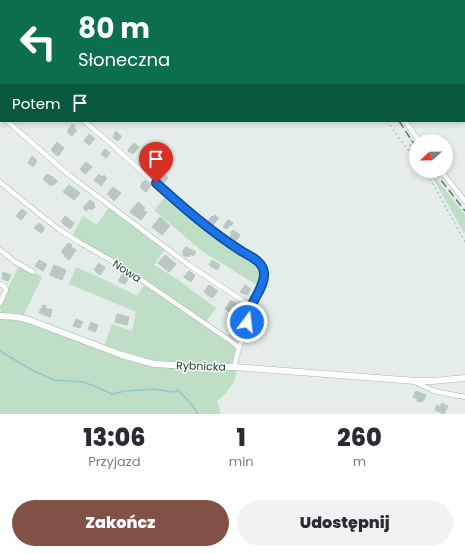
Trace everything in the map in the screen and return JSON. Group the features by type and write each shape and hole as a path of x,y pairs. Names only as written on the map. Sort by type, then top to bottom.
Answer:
{"street":[{"path":"8,122 69,175 189,265 251,306"},
{"path":"85,122 186,211 262,266 264,276 251,306 246,330 234,367"},
{"path":"406,122 414,134"},
{"path":"447,178 465,201"},
{"name":"Nowa","path":"0,182 43,218 60,230 124,268 239,348"},
{"path":"0,250 14,261 33,272"},
{"path":"0,284 5,287 6,290 0,303"},
{"name":"Rybnicka","path":"0,316 17,317 29,320 122,355 147,362 410,380 432,381 465,378"},
{"name":"Rybnicka","path":"410,380 434,391 465,397"}],"path":[{"path":"388,122 409,151"},
{"path":"429,178 465,242"}],"green space":[{"path":"433,178 436,178 465,215 464,233"},
{"path":"167,195 212,234 240,251 259,265 262,272 258,286 202,251 154,210"},
{"path":"109,207 165,249 154,265 177,279 216,308 206,322 133,271 72,236 83,216 97,225"},
{"path":"19,265 42,277 24,315 1,314 0,305"},
{"path":"76,267 137,296 144,285 232,345 236,349 233,361 228,365 160,362 146,360 104,346 112,324 132,331 136,312 69,284"},
{"path":"0,318 21,319 129,359 237,370 236,376 230,388 217,401 221,414 0,414"}],"building":[{"path":"72,124 77,130 72,136 67,132"},
{"path":"116,131 122,137 117,141 113,137"},
{"path":"89,134 95,139 89,145 84,141"},
{"path":"57,142 64,148 58,156 51,150"},
{"path":"134,143 139,147 133,154 128,150"},
{"path":"105,149 110,153 106,158 101,154"},
{"path":"150,154 156,159 150,166 144,160"},
{"path":"32,156 37,161 33,167 28,163"},
{"path":"86,162 92,167 85,174 80,169"},
{"path":"162,172 168,178 164,183 157,177"},
{"path":"47,174 52,176 57,181 54,185 53,184 51,186 43,179"},
{"path":"99,174 102,177 104,175 107,178 101,186 94,180"},
{"path":"145,180 151,185 146,192 140,187 142,182 143,183"},
{"path":"69,185 80,193 74,200 63,192"},
{"path":"113,187 121,193 114,201 107,194"},
{"path":"90,200 94,203 95,207 92,210 90,208 86,211 83,208"},
{"path":"138,202 145,208 143,210 147,212 141,220 130,212"},
{"path":"22,209 27,213 21,220 16,216"},
{"path":"215,215 219,218 213,225 208,221"},
{"path":"65,216 74,223 70,229 61,222"},
{"path":"160,217 170,226 162,235 152,227"},
{"path":"228,220 233,223 227,229 223,227"},
{"path":"39,223 45,228 41,233 34,228"},
{"path":"233,230 240,235 236,241 230,237 232,234 230,233"},
{"path":"68,243 76,250 69,260 61,252"},
{"path":"186,247 196,252 193,256 192,254 189,257 187,255 186,257 183,255 184,253 182,252"},
{"path":"165,255 176,264 169,272 158,263"},
{"path":"39,260 47,264 43,271 35,266"},
{"path":"212,260 220,265 217,270 209,265"},
{"path":"99,263 105,268 100,275 94,270"},
{"path":"54,265 66,270 62,280 50,275"},
{"path":"189,271 195,275 191,282 184,277"},
{"path":"3,272 11,275 8,281 2,279"},
{"path":"123,274 129,278 125,284 118,281"},
{"path":"209,285 218,291 212,298 204,292"},
{"path":"245,285 251,289 247,295 240,292"},
{"path":"231,300 239,305 233,314 225,309"},
{"path":"43,305 46,306 45,308 52,310 50,317 39,313"},
{"path":"117,314 129,317 127,325 115,322"},
{"path":"76,319 83,322 80,328 73,326"},
{"path":"91,322 98,325 95,332 88,329"},
{"path":"233,329 239,333 235,339 229,335"},
{"path":"416,391 426,395 423,401 417,401 418,399 413,397"},
{"path":"442,403 448,406 444,414 435,410 437,405 440,407"}],"waterway":[{"path":"0,351 30,369 54,380 83,382 112,394 125,391 154,389 172,392 178,390 193,406 198,414"}],"railway":[{"path":"400,122 409,136"},
{"path":"439,178 465,211"}],"route":[{"path":"156,183 186,211 262,266 264,276 251,306 247,322"}]}
